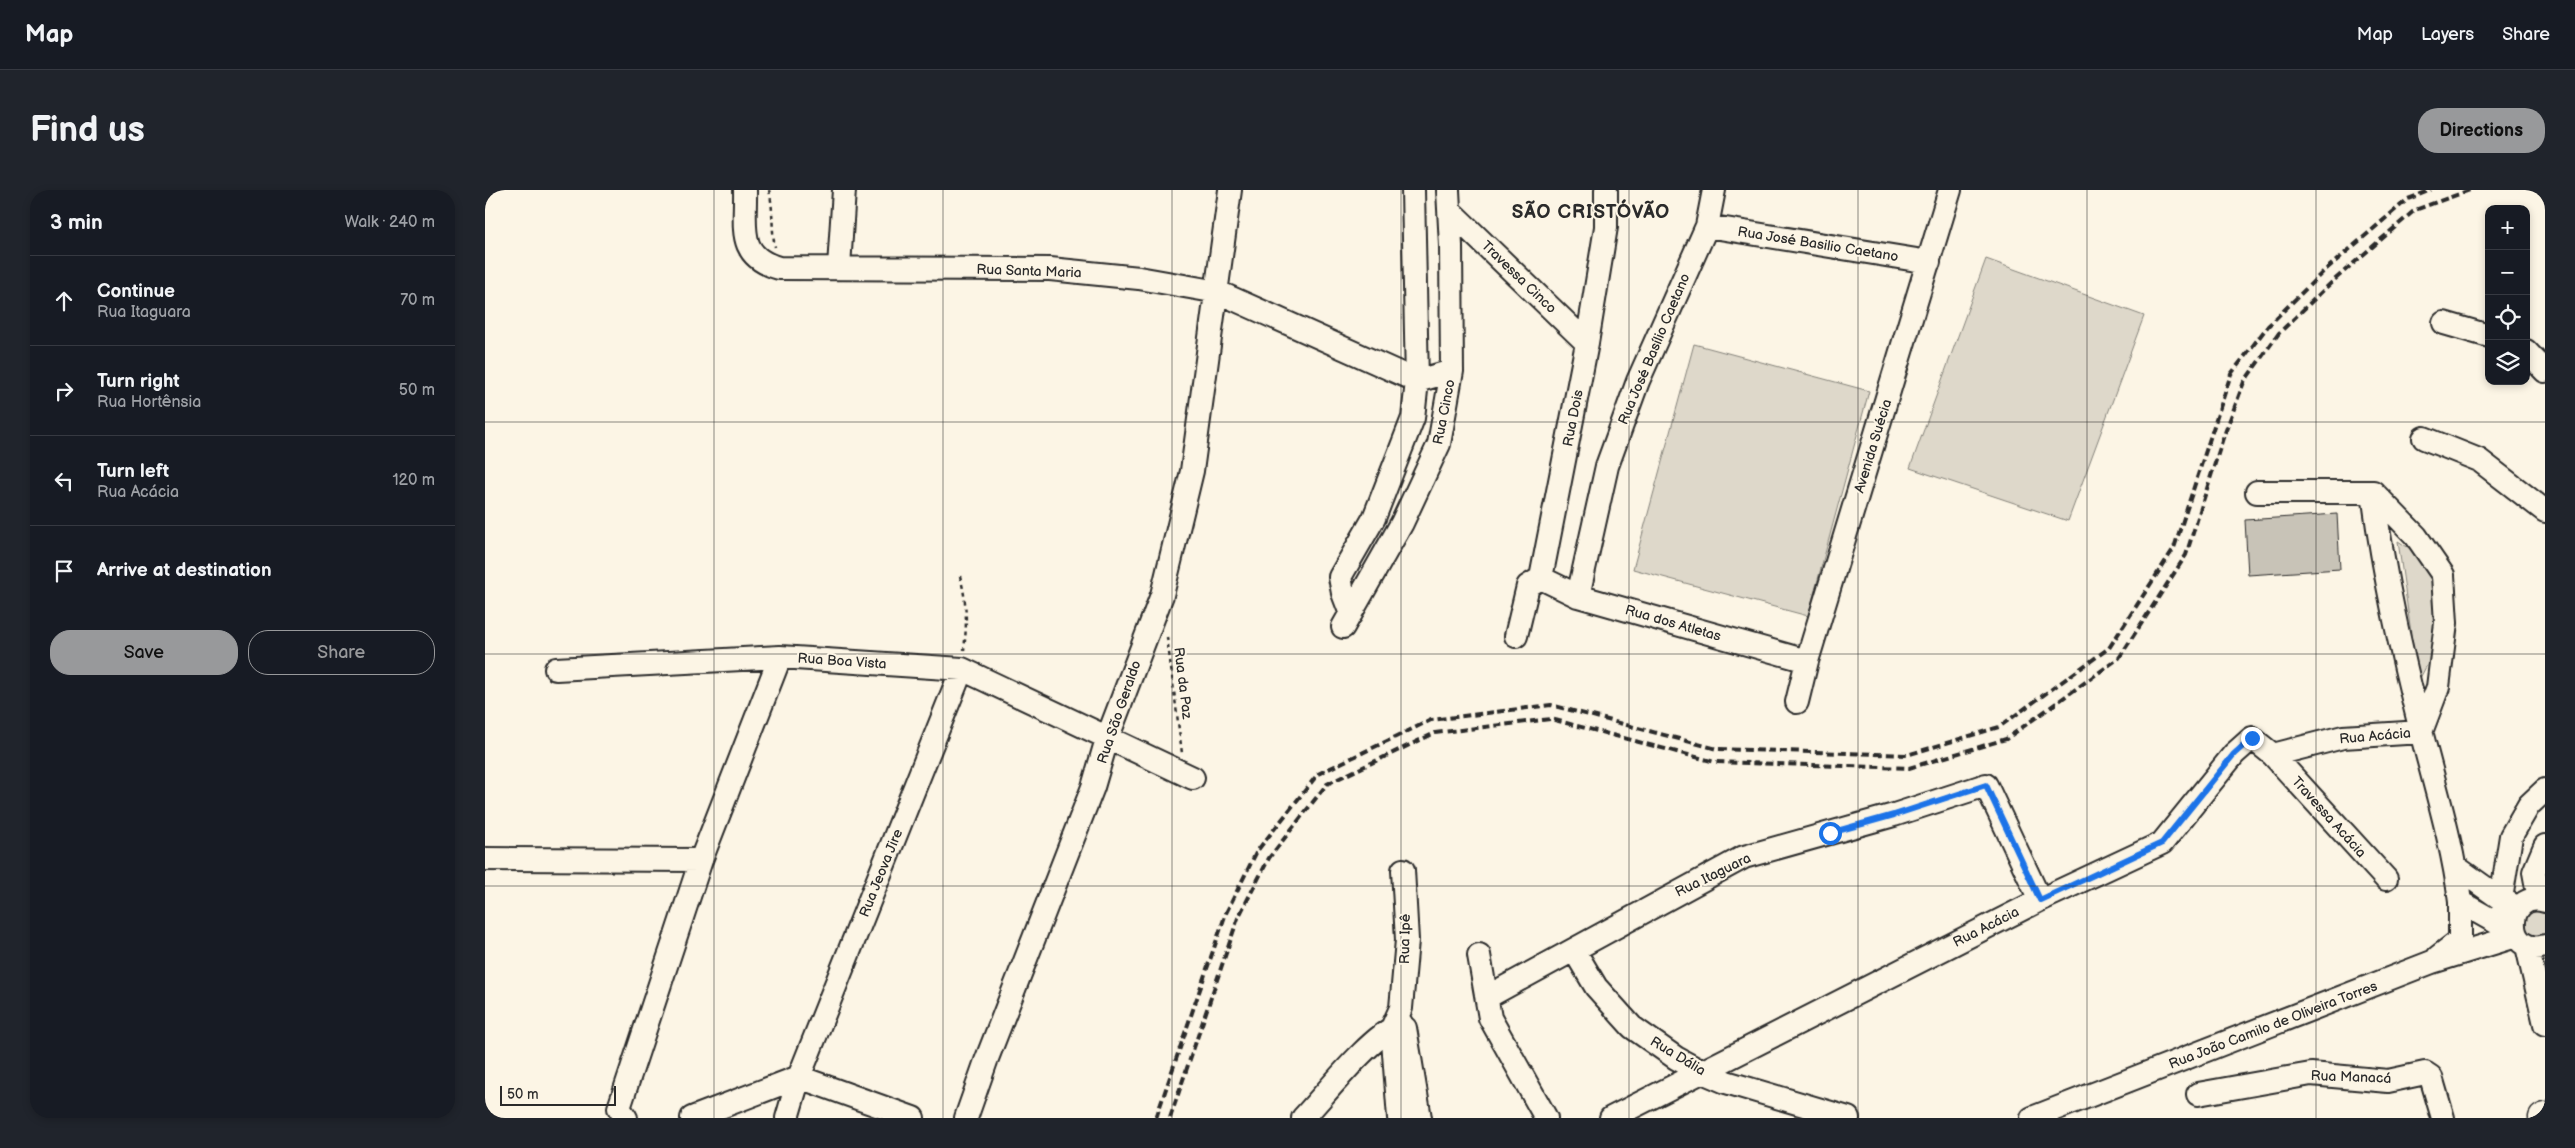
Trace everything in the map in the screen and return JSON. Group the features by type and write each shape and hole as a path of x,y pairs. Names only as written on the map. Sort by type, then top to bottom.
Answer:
{"street":[{"path":"745,190 746,243 752,254 762,263 779,268"},
{"path":"839,267 844,190"},
{"path":"1218,292 1229,190"},
{"name":"Rua Cinco","path":"1413,190 1417,381 1413,418 1373,518 1340,576 1347,620 1403,523 1439,444 1452,371 1449,201"},
{"name":"Rua Dois","path":"1541,578 1587,343 1606,227 1606,190"},
{"name":"Rua José Basílio Caetano","path":"1578,596 1607,466 1638,381 1707,226 1714,190"},
{"name":"Avenida Suécia","path":"1797,702 1807,661 1950,190"},
{"name":"Travessa Cinco","path":"1449,201 1587,343"},
{"name":"Rua José Basilio Caetano","path":"1707,226 1929,262"},
{"name":"Rua Santa Maria","path":"779,268 1050,269 1139,278 1218,292 1417,381"},
{"name":"Rua São Geraldo","path":"966,1118 986,1061 1093,788 1107,739 1162,596 1192,471 1218,292"},
{"path":"2445,323 2485,335"},
{"path":"2530,355 2545,371"},
{"path":"1417,381 1452,371"},
{"path":"2424,438 2479,460 2545,511"},
{"path":"2257,492 2373,492 2416,536 2443,575 2446,623 2438,687 2421,732"},
{"path":"2373,492 2378,537 2421,732 2456,867 2460,902 2460,940"},
{"path":"2378,537 2392,531 2402,531 2416,536"},
{"path":"1516,636 1528,586 1541,578"},
{"name":"Rua dos Atletas","path":"1541,578 1578,596 1807,661"},
{"path":"556,669 780,657"},
{"name":"Rua Boa Vista","path":"701,860 780,657 962,669 1189,776"},
{"name":"Rua Jeova Jire","path":"787,1118 799,1077 962,669"},
{"name":"Rua Acácia","path":"1611,1118 2040,900 2162,843 2234,754 2252,738 2273,755 2343,737 2421,732"},
{"name":"Travessa Acácia","path":"2273,755 2386,879"},
{"name":"Rua Itaguara","path":"1487,997 1574,950 1642,910 1744,857 1894,815 1986,785 2040,900"},
{"path":"2545,790 2529,806 2511,836 2510,903 2513,922 2523,938 2545,1024"},
{"path":"2432,962 2510,903 2542,900 2534,872 2545,846"},
{"path":"485,858 701,860 619,1108 626,1118"},
{"path":"2456,867 2510,903"},
{"name":"Rua Ipê","path":"1399,1019 1407,940 1403,870"},
{"path":"2460,902 2523,938"},
{"name":"Rua João Camilo de Oliveira Torres","path":"2032,1118 2432,962 2523,938"},
{"name":"Rua Dália","path":"1574,950 1596,987 1632,1027 1699,1072 1848,1118"},
{"path":"1479,955 1491,1018 1546,1118"},
{"path":"1303,1118 1369,1047 1399,1019"},
{"path":"1399,1019 1399,1118"},
{"path":"1399,1019 1420,1118"},
{"name":"Rua Manacá","path":"2198,1094 2311,1074 2388,1081 2425,1073 2431,1077 2443,1118"},
{"path":"692,1118 799,1077 913,1118"}],"path":[{"path":"769,190 774,210 773,235 779,268"},
{"path":"960,576 966,598 967,622 962,669"},
{"name":"Rua da Paz","path":"1167,633 1189,776"}],"shaded area":[{"path":"1986,259 2144,316 2068,521 1910,468"},
{"path":"1694,344 1869,391 1808,616 1633,569"},
{"path":"2398,541 2420,555 2433,581 2438,644 2418,682"},
{"path":"2545,907 2545,939 2526,937 2521,915"}],"building":[{"path":"2337,514 2340,569 2248,575 2245,520"}],"railway":[{"path":"1156,1118 1226,913 1257,851 1318,774 1431,720 1551,705 1717,749 1907,755 1999,727 2109,648 2174,548 2231,374 2268,326 2323,272 2408,199 2431,190"},
{"path":"1170,1118 1238,918 1269,858 1327,784 1435,733 1551,719 1715,762 1909,768 2006,739 2119,658 2186,555 2223,438 2244,382 2279,333 2333,281 2415,210 2470,190"}],"district":[{"name":"SÃO CRISTÓVÃO","path":"1591,212"}],"route":[{"path":"1830,833 1894,815 1986,785 2040,900 2162,843 2234,754 2252,738"}]}
